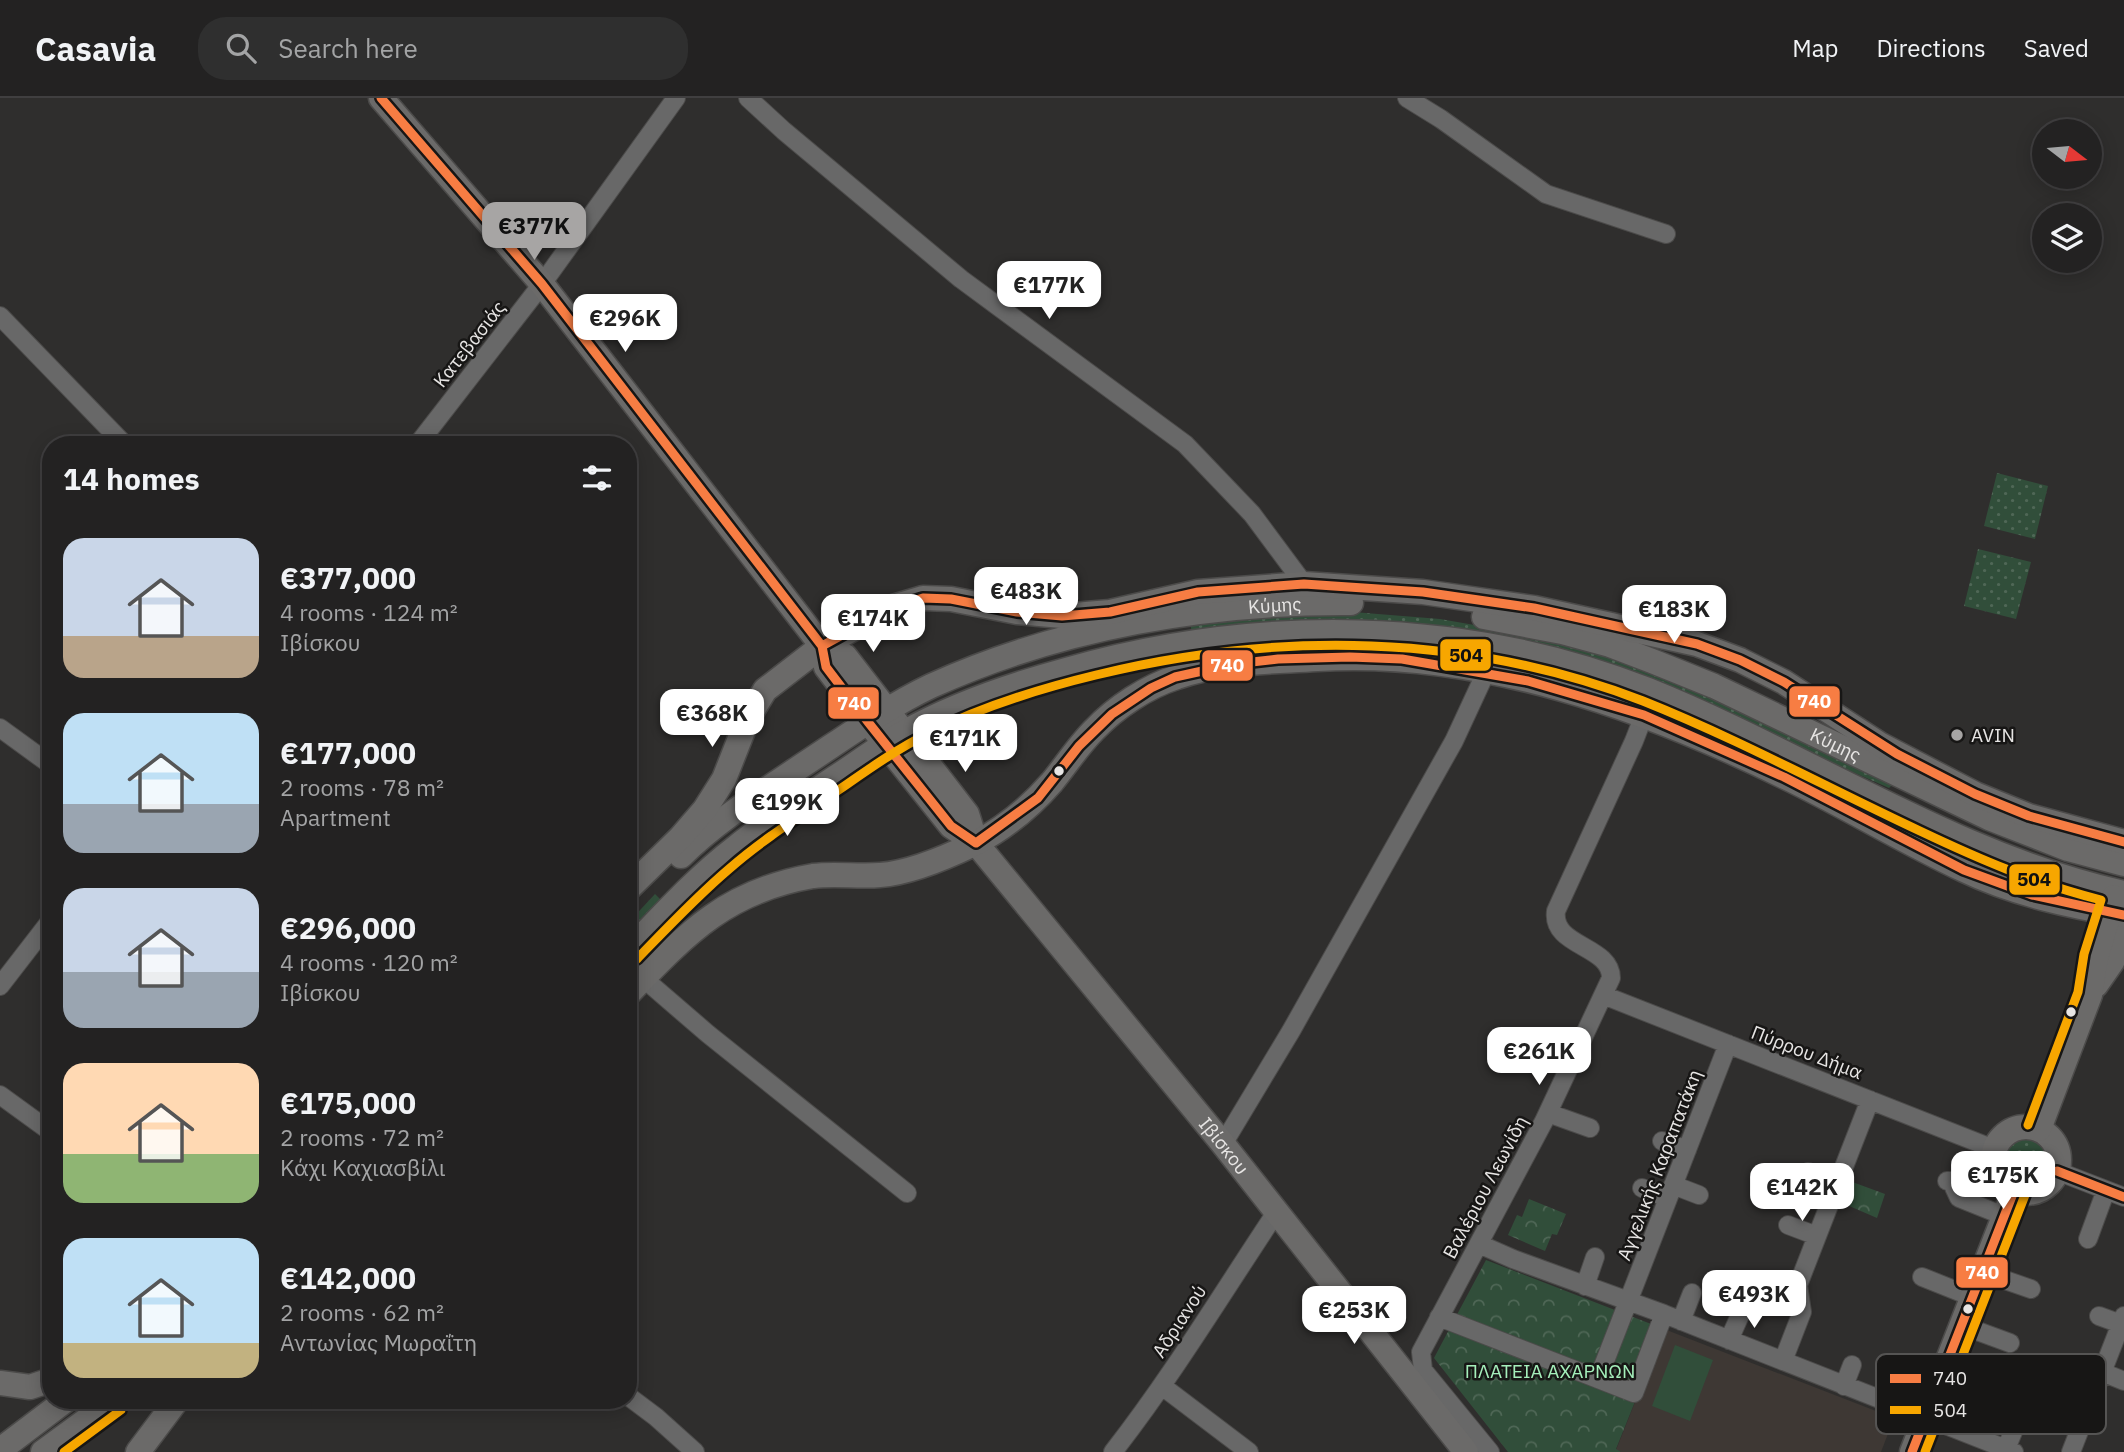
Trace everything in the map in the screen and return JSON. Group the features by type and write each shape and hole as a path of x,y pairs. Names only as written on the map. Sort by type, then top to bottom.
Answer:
{"street":[{"name":"Ιβίσκου","path":"381,98 542,284 822,646 845,656 877,716 967,814 976,843 1223,1144 1466,1452"},
{"name":"Κατεβασιάς","path":"424,436 542,284 676,98"},
{"path":"748,98 971,286 1185,444 1252,514 1304,584"},
{"path":"1407,98 1546,194 1666,234"},
{"path":"0,316 116,436"},
{"path":"637,880 705,809 724,779 748,718 765,690 822,646 893,607 923,598 951,598 1017,612 1062,616 1110,612 1198,592 1304,584 1423,592 1535,608 1697,644 1740,660 1784,682 1881,745 1975,794 2029,816 2124,842"},
{"name":"Κύμης","path":"637,900 687,850 754,798 877,716 932,686 1028,650 1135,623 1248,606 1296,602 1399,605 1503,620 1610,645 1714,686 2002,823 2068,849 2124,865"},
{"name":"Κύμης","path":"637,942 705,873 734,848 895,738 945,712 1039,677 1096,661 1184,643 1298,631 1354,631 1440,639 1559,660 1610,676 1705,714 1980,845 2118,903"},
{"path":"637,976 708,917 753,893 814,876 881,875 934,860 976,843 1038,798 1079,746 1112,714 1151,688 1175,677 1278,659 1402,659 1486,672 1568,692 1643,715 1784,776 1964,870 2032,895 2118,903"},
{"path":"1223,1144 1291,1031 1454,741 1486,672"},
{"name":"Βαλέριου Λεωνίδη","path":"1490,1452 1423,1370 1423,1346 1548,1113 1611,978 1607,962 1560,931 1555,918 1643,715"},
{"path":"0,727 42,758"},
{"path":"2039,1129 2090,995 2096,958 2118,903 2124,865"},
{"path":"0,986 42,932"},
{"path":"2090,995 2112,962 2124,936"},
{"path":"637,982 718,1042 906,1193"},
{"name":"Πύρρου Δήμα","path":"1604,995 1994,1149"},
{"path":"1667,1041 1674,1023"},
{"name":"Αγγελικής Καραπατάκη","path":"1598,1379 1687,1150 1710,1113 1728,1044"},
{"path":"0,1095 42,1125"},
{"path":"1783,1362 1802,1312 1798,1285 1820,1242 1838,1183 1870,1100"},
{"path":"1548,1113 1590,1128"},
{"path":"2018,1127 2039,1129 2049,1136 2056,1146 2059,1158 2057,1171 2050,1182 2039,1190 2027,1193 2014,1191 2005,1186 1994,1169 1994,1149 2000,1139 2018,1127"},
{"path":"1662,1141 1687,1150"},
{"path":"2057,1171 2124,1197"},
{"path":"1808,1172 1838,1183"},
{"path":"1947,1181 1951,1181 1959,1198 2004,1216"},
{"path":"1642,1188 1699,1195"},
{"path":"2088,1239 2106,1190"},
{"path":"1950,1354 2014,1191"},
{"name":"Αδριανού","path":"1113,1452 1163,1386 1277,1212"},
{"path":"1788,1225 1820,1242"},
{"path":"1479,1244 1876,1398"},
{"path":"1585,1286 1595,1257"},
{"path":"1982,1272 2031,1289"},
{"path":"1922,1278 1972,1297"},
{"path":"1681,1321 1692,1293"},
{"path":"1729,1340 1741,1312"},
{"path":"1439,1317 1634,1393 1664,1314"},
{"path":"2099,1316 2122,1320 2106,1362"},
{"path":"1961,1325 2010,1343"},
{"path":"1844,1386 1852,1365"},
{"path":"2106,1376 2124,1381"},
{"path":"0,1382 30,1387 42,1383"},
{"path":"1163,1386 1249,1452"},
{"path":"637,1403 695,1452"},
{"path":"4,1447 54,1409"},
{"path":"43,1452 102,1409"},
{"path":"138,1452 170,1409"},
{"path":"1912,1452 1919,1434"},
{"path":"1969,1434 2010,1450"},
{"path":"2071,1452 2078,1434"}],"shaded area":[{"path":"1664,1329 1876,1411 1876,1434 1888,1434 1881,1452 1616,1450"}],"green space":[{"path":"1997,473 2048,486 2035,539 1984,526"},
{"path":"1978,549 2031,562 2016,619 1964,606"},
{"path":"1353,612 1440,619 1560,640 1710,695 1893,784 1889,788 1771,736 1557,650 1192,633 1190,623"},
{"path":"655,894 663,902 637,929 637,913"},
{"path":"2026,1137 2041,1144 2048,1159 2041,1174 2026,1181 2011,1174 2004,1159 2011,1144"},
{"path":"1847,1180 1885,1194 1877,1218 1840,1202"},
{"path":"1529,1199 1566,1214 1557,1235 1552,1234 1545,1251 1508,1235 1517,1215 1522,1217"},
{"name":"ΠΛΑΤΕΙΑ ΑΧΑΡΝΩΝ","path":"1486,1260 1664,1329 1616,1449 1621,1452 1508,1452 1434,1358"},
{"path":"1675,1345 1713,1360 1690,1421 1652,1406"}],"transit line":[{"name":"740","path":"381,98 542,284 822,646 826,667 868,722 951,826 976,843"},
{"name":"740","path":"822,646 893,607 923,598 951,599 1017,612 1062,616 1110,612 1198,592 1304,584 1423,592 1534,608 1697,644 1740,660 1784,682 1897,754 1975,794 2029,816 2124,842"},
{"name":"504","path":"637,959 705,891 769,837 906,746 989,707 1096,675 1233,651 1302,646 1371,646 1440,651 1509,662 1577,679 1643,701 1748,747 1964,851 2031,879 2101,900 2084,954 2078,992 2028,1125"},
{"name":"740","path":"976,843 1038,798 1079,746 1112,714 1151,688 1175,677 1234,664 1278,659 1402,659 1528,681 1644,715 1784,777 1964,870 2032,895 2124,915"},
{"name":"740","path":"2057,1171 2124,1197"},
{"name":"740","path":"1950,1354 2014,1191"},
{"name":"504","path":"1963,1354 2025,1195"},
{"name":"504","path":"64,1452 121,1410"},
{"name":"740","path":"1912,1452 1919,1434"},
{"name":"504","path":"1925,1452 1932,1434"}],"place":[{"name":"AVIN","path":"1957,735"}]}
